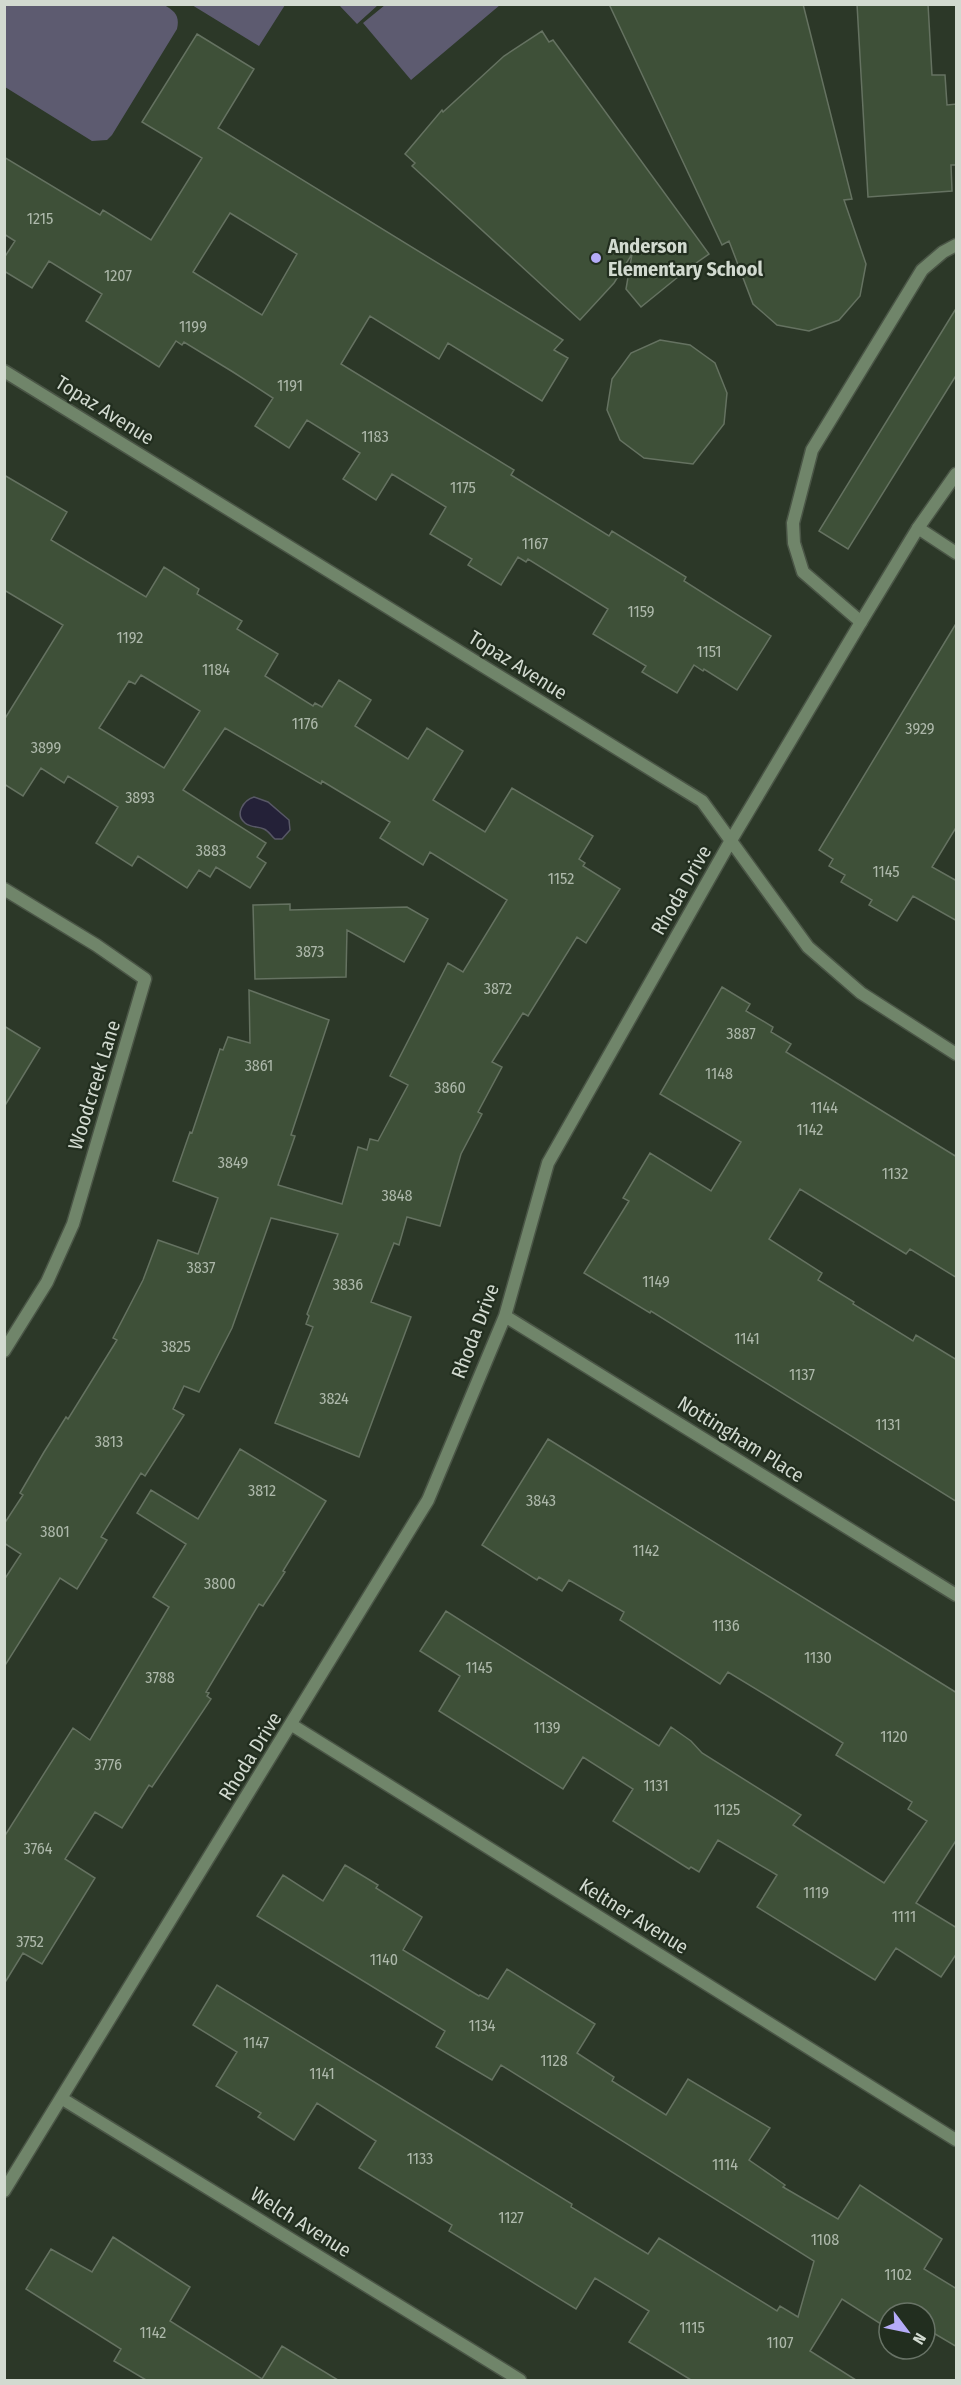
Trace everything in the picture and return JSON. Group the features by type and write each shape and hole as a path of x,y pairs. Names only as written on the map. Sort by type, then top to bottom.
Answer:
{"street":[{"path":"861,622 803,572 794,543 793,523 812,450 922,270 943,252 957,245"},
{"name":"Topaz Avenue","path":"4,371 702,801 808,947 861,993 957,1054"},
{"name":"Rhoda Drive","path":"4,2191 428,1500 505,1316 548,1163 730,842 918,528 957,474"},
{"path":"918,528 957,553"},
{"name":"Woodcreek Lane","path":"4,889 96,945 145,979 73,1224 47,1282 4,1351"},
{"name":"Nottingham Place","path":"505,1316 957,1595"},
{"name":"Keltner Avenue","path":"292,1725 957,2140"},
{"name":"Welch Avenue","path":"61,2098 520,2380"}],"shaded area":[{"path":"4,5 164,5 176,14 178,24 112,135 107,140 92,141 5,87"},
{"path":"192,5 285,5 259,46"},
{"path":"339,5 378,5 357,24"},
{"path":"385,5 500,5 411,80 363,23"},
{"path":"254,797 268,802 289,820 290,830 282,839 275,839 262,828 250,826 240,816 247,801"}],"building":[{"path":"609,4 803,4 852,199 844,200 866,264 860,296 839,320 809,331 777,325 753,304 729,241 722,245"},
{"path":"857,4 928,4 932,75 945,75 947,105 957,104 957,165 951,165 952,191 868,197"},
{"path":"542,31 549,42 553,40 709,254 641,307 626,289 632,254 614,283 580,320 412,166 415,163 405,154 442,110 443,112 504,56"},
{"path":"197,34 254,69 218,128 563,340 554,350 568,358 542,401 448,343 439,359 370,316 341,364 514,470 511,475 609,536 612,531 686,577 684,581 771,636 737,690 694,665 677,693 642,672 646,666 593,634 608,609 528,559 526,562 518,557 501,585 468,565 472,559 430,534 446,507 392,474 376,500 343,479 360,453 307,420 289,448 255,426 273,398 233,372 184,342 182,345 176,341 159,367 86,321 102,294 49,261 32,288 4,271 4,258 15,241 4,234 4,157 100,215 103,210 151,240 202,158 142,122","holes":["230,213 297,254 262,315 193,272"]},
{"path":"957,307 957,374 848,549 819,531"},
{"path":"660,340 690,345 715,363 727,393 724,424 693,464 644,458 620,440 607,410 612,379 631,353"},
{"path":"4,475 67,512 51,540 146,597 164,567 199,589 197,594 242,621 237,629 278,654 265,676 313,706 315,703 322,707 339,680 371,700 355,726 408,759 427,728 463,751 433,800 485,832 512,788 593,836 579,859 585,863 583,866 620,889 586,943 577,937 528,1016 523,1013 492,1062 502,1067 478,1112 482,1114 461,1154 440,1226 407,1217 399,1245 394,1243 371,1302 411,1317 359,1457 275,1423 313,1327 306,1324 309,1316 307,1314 338,1234 271,1218 232,1328 199,1392 184,1386 173,1409 184,1415 145,1476 141,1473 101,1537 107,1540 77,1589 60,1578 4,1667 4,1580 21,1554 4,1543 4,1524 23,1495 20,1493 44,1452 66,1417 68,1419 117,1340 113,1338 143,1280 158,1240 198,1254 218,1198 173,1181 220,1049 223,1050 228,1037 250,1043 249,990 329,1020 291,1135 295,1136 278,1185 342,1204 358,1147 367,1150 370,1139 378,1141 408,1085 390,1076 448,963 463,972 507,900 430,852 423,865 380,838 390,822 322,781 321,784 225,728 183,790 266,843 257,857 266,863 250,888 216,867 210,877 199,870 187,888 138,856 132,866 96,843 118,807 68,776 64,783 41,768 23,796 4,784 4,720 63,625 4,590","holes":["141,675 200,711 164,768 99,728 129,681 135,684"]},
{"path":"957,622 957,826 932,867 957,881 957,921 913,896 897,921 869,905 872,900 841,882 845,875 829,866 833,859 819,850"},
{"path":"290,904 290,910 407,907 428,919 404,962 347,930 346,977 255,979 253,905"},
{"path":"722,987 750,1004 746,1011 773,1027 771,1032 791,1044 786,1052 957,1157 957,1278 910,1249 906,1254 800,1189 769,1239 822,1273 818,1280 854,1302 853,1304 913,1341 916,1335 957,1360 957,1502 651,1311 650,1313 584,1273 629,1201 623,1198 650,1153 711,1191 741,1142 660,1094"},
{"path":"4,1026 40,1048 4,1107"},
{"path":"548,1439 957,1693 957,1839 916,1903 957,1928 957,1953 941,1977 896,1948 875,1980 757,1907 777,1875 718,1840 699,1872 691,1867 689,1869 613,1821 633,1789 583,1757 563,1789 439,1711 460,1676 420,1651 446,1611 659,1746 671,1727 691,1741 702,1753 801,1815 793,1825 884,1883 927,1821 908,1809 912,1802 836,1755 843,1743 774,1700 728,1672 720,1684 620,1620 624,1612 569,1580 562,1591 539,1577 537,1580 482,1545"},
{"path":"240,1449 326,1501 283,1571 285,1572 263,1606 259,1604 206,1692 209,1693 207,1696 211,1699 152,1787 149,1785 122,1828 95,1812 65,1859 95,1878 42,1964 23,1953 4,1984 4,1837 73,1728 90,1740 169,1607 153,1597 186,1544 137,1513 151,1490 198,1519"},
{"path":"345,1865 378,1885 376,1888 422,1917 403,1950 479,1996 488,1999 507,1969 595,2024 577,2053 614,2077 612,2081 666,2115 688,2079 770,2128 749,2160 785,2185 783,2187 838,2219 860,2185 942,2239 924,2269 957,2289 957,2347 937,2335 937,2301 877,2301 877,2322 842,2299 810,2351 856,2380 691,2380 629,2342 649,2311 595,2278 576,2309 449,2231 452,2225 359,2168 376,2141 317,2103 294,2140 258,2117 261,2113 216,2086 237,2052 193,2025 217,1985 572,2204 571,2207 648,2254 659,2238 777,2311 780,2306 798,2317 814,2261 501,2065 492,2080 436,2047 445,2031 257,1916 283,1875 323,1901"},
{"path":"113,2237 190,2287 170,2321 262,2379 282,2346 338,2380 146,2380 114,2361 121,2349 26,2289 51,2249 92,2272"}],"place":[{"name":"Anderson Elementary School","path":"596,258"}]}
